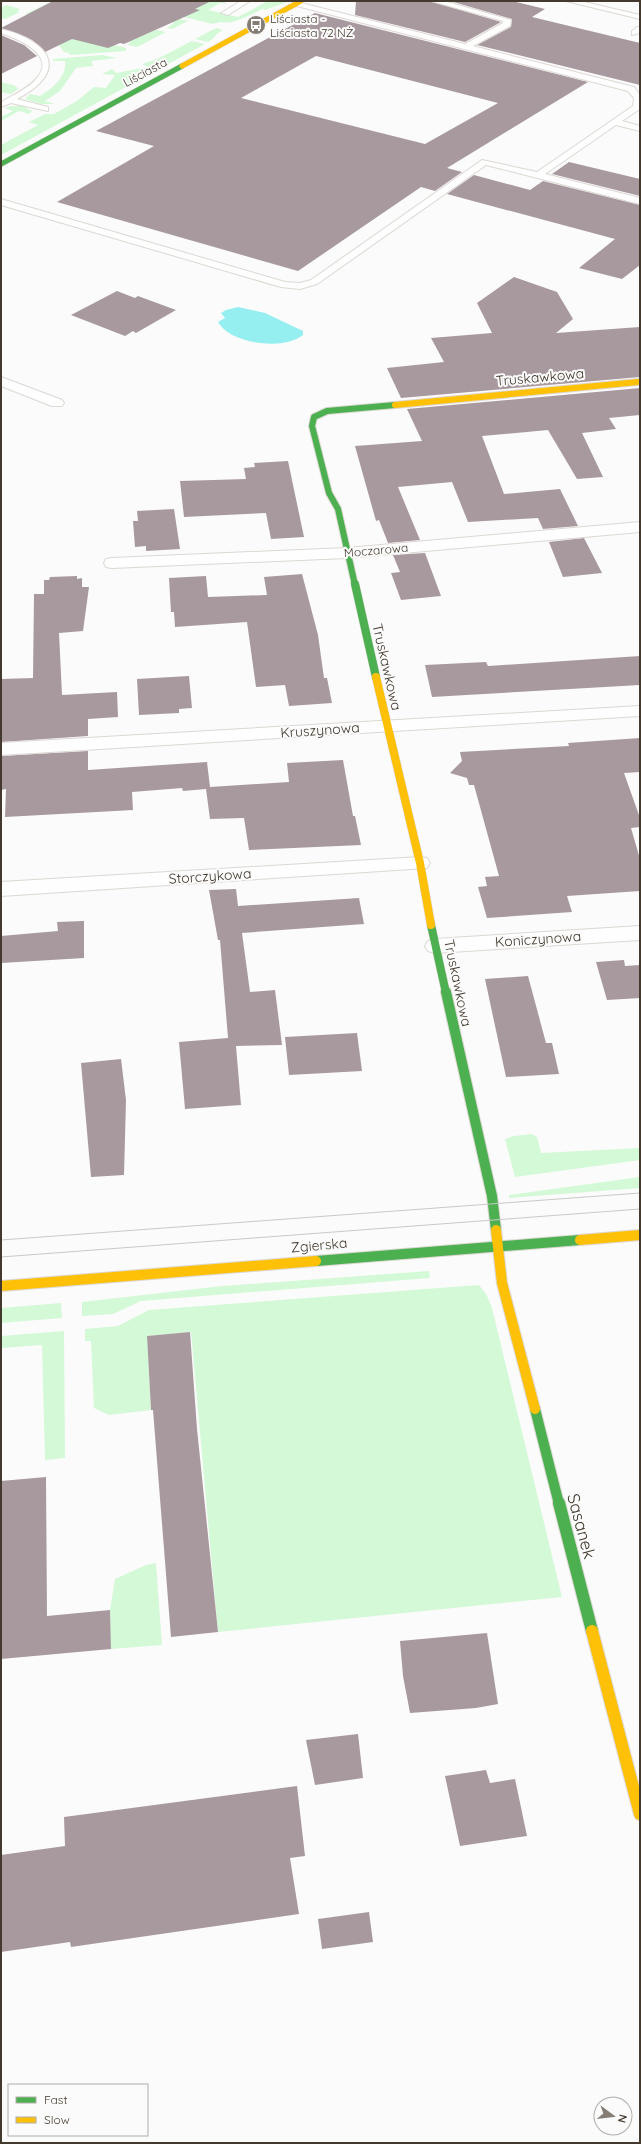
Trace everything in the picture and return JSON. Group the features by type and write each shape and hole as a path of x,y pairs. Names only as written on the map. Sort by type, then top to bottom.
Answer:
{"street":[{"name":"Liściasta","path":"1,164 298,2"},
{"path":"1,381 57,403 43,411"},
{"name":"Truskawkowa","path":"497,1246 492,1196 435,946 420,863 387,726 338,509 329,493 312,426 314,417 327,410 639,382"},
{"name":"Moczarowa","path":"112,564 347,553 640,528"},
{"name":"Kruszynowa","path":"1,749 640,711"},
{"name":"Storczykowa","path":"1,889 420,863"},
{"name":"Koniczynowa","path":"435,946 640,933"},
{"name":"Zgierska","path":"1,1286 640,1234"},
{"name":"Sasanek","path":"497,1246 502,1283 640,1814"}],"lane":[{"path":"225,13 243,1"},
{"path":"435,1 507,20 507,24 467,46"},
{"path":"570,1 640,17"},
{"path":"298,2 631,90 638,98 637,107 538,175"},
{"path":"640,29 635,32 640,34"},
{"path":"1,31 23,39 38,48 46,62 44,74 36,82 10,100 1,104"},
{"path":"10,100 46,109"},
{"path":"615,122 640,128"},
{"path":"1,202 284,285 300,286 314,282 485,162 640,201"}],"green space":[{"path":"53,1 126,6 188,21 172,29 167,28 174,23 172,22 114,45 126,48 126,51 70,55 69,53 64,52 38,17 25,14"},
{"path":"174,1 225,2 226,4 220,3 208,10 238,17 268,1 290,1 265,10 262,9 247,17 232,22 219,22 213,24 129,4"},
{"path":"6,5 20,9 17,11 20,12 5,19 1,18 1,8"},
{"path":"216,28 223,30 208,42 195,39"},
{"path":"156,30 166,32 137,47 127,45 130,43 129,41"},
{"path":"192,41 205,44 1,155 1,145 38,125 29,122 45,114 54,114 77,101 94,87 106,88 115,75 102,74 112,69 116,73 148,67 142,64 157,59"},
{"path":"102,55 117,58 91,61 93,66 76,68 60,91 45,101 55,104 41,104 25,99 30,94 40,96 58,82 64,72 65,61 53,61 53,59"},
{"path":"1,82 18,88 11,94 1,92"},
{"path":"11,106 22,106 32,111 29,114 19,111 1,121 1,117 13,111 5,108"},
{"path":"532,1134 537,1137 541,1153 640,1148 640,1160 515,1177 505,1139 514,1136"},
{"path":"640,1177 640,1188 509,1198 509,1195"},
{"path":"429,1271 430,1278 141,1301 113,1314 82,1316 82,1302 222,1286"},
{"path":"479,1285 486,1294 492,1308 562,1597 218,1632 191,1332 147,1336 151,1410 109,1415 94,1408 91,1341 85,1341 85,1329 118,1326 149,1310"},
{"path":"61,1303 62,1318 1,1323 1,1308"},
{"path":"64,1331 65,1458 45,1460 42,1345 1,1348 1,1336"},
{"path":"156,1563 162,1645 111,1649 110,1610 115,1579 146,1565"}],"water":[{"path":"238,307 265,313 303,331 303,335 294,340 271,344 258,343 234,336 224,330 218,322 225,318 221,313"}],"building":[{"path":"53,1 211,1 195,9 200,10 124,44 120,43 108,48 72,39 45,52 32,40 1,28"},
{"path":"356,1 430,1 501,22 465,42 355,15"},
{"path":"450,1 512,1 545,9 532,17 640,43 640,85 477,45 511,27 512,19"},
{"path":"315,13 588,82 447,168 462,172 435,191 421,187 298,271 57,202 154,146 96,131","holes":["316,56 498,103 425,144 241,98"]},
{"path":"1,35 24,45 37,56 1,74"},
{"path":"569,162 640,179 640,196 552,174"},
{"path":"474,175 530,190 543,181 640,205 640,265 622,279 579,268 615,239 447,194"},
{"path":"514,277 557,292 573,319 556,333 640,327 640,377 401,398 387,368 444,362 431,338 492,333 477,303"},
{"path":"117,291 135,298 138,296 176,310 136,333 133,331 125,336 71,315"},
{"path":"640,388 640,415 609,418 616,429 582,433 603,477 577,479 548,430 482,436 504,494 560,489 578,526 543,529 538,518 468,522 452,482 398,487 420,540 388,543 379,520 376,521 355,446 422,441 407,409"},
{"path":"288,461 304,537 271,539 266,513 184,517 180,481 246,479 244,468 255,467 254,463"},
{"path":"174,509 180,549 146,551 146,546 135,547 133,521 138,521 137,511"},
{"path":"584,538 602,573 563,577 549,542"},
{"path":"425,553 441,596 401,600 391,573 400,572 393,555"},
{"path":"302,574 318,635 324,678 327,678 332,703 289,706 285,685 256,687 247,622 175,627 174,612 171,612 169,578 206,576 208,597 267,595 264,577"},
{"path":"77,576 77,579 82,578 82,587 89,587 83,631 59,633 62,695 117,692 118,717 88,719 88,736 1,742 1,679 33,678 34,594 44,594 44,580 49,580 50,577"},
{"path":"640,656 640,685 432,697 425,665 486,662 488,666"},
{"path":"189,676 192,708 179,709 179,713 139,715 137,679"},
{"path":"640,738 640,772 624,773 640,818 640,827 631,828 640,859 640,891 567,896 572,912 487,918 478,887 487,886 485,877 499,876 474,785 469,785 467,778 450,773 462,761 460,752 569,746 568,743"},
{"path":"88,751 88,770 207,762 210,787 289,782 287,763 343,760 353,816 355,816 361,845 249,850 244,818 210,819 206,789 183,791 182,788 132,792 133,810 5,817 6,789 1,790 1,756"},
{"path":"236,889 238,906 359,898 364,924 242,933 250,992 275,990 282,1045 236,1046 241,1105 185,1109 179,1042 228,1038 220,940 218,940 209,890"},
{"path":"84,921 84,958 1,963 1,936 58,931 57,922"},
{"path":"624,960 625,966 640,965 640,998 607,1000 596,962"},
{"path":"528,976 546,1043 552,1043 559,1074 506,1077 485,979"},
{"path":"357,1033 362,1071 289,1075 285,1037"},
{"path":"121,1059 126,1100 124,1175 91,1177 81,1063"},
{"path":"190,1332 197,1429 218,1632 171,1637 153,1410 151,1410 147,1336"},
{"path":"46,1477 47,1616 110,1610 111,1649 1,1659 1,1481"},
{"path":"487,1633 498,1704 476,1708 410,1713 403,1676 400,1641"},
{"path":"358,1734 363,1778 315,1785 306,1740"},
{"path":"486,1770 490,1783 515,1779 527,1836 460,1846 445,1776"},
{"path":"297,1786 305,1856 290,1858 299,1914 71,1947 70,1942 1,1952 1,1855 65,1846 64,1817"},
{"path":"369,1912 373,1942 322,1949 318,1919"}],"tram line":[{"path":"1,1240 640,1193"},
{"path":"1,1257 640,1209"}],"traffic: fast":[{"path":"1,164 182,66"},
{"path":"376,677 338,509 329,493 312,426 314,417 327,411 395,405"},
{"path":"431,925 492,1196 496,1230"},
{"path":"316,1261 580,1240"},
{"path":"535,1409 592,1631"}],"traffic: slow":[{"path":"182,66 301,1"},
{"path":"395,405 638,382"},
{"path":"376,677 420,863 431,925"},
{"path":"496,1230 502,1283 535,1409"},
{"path":"580,1240 640,1235"},
{"path":"1,1286 316,1261"},
{"path":"592,1631 640,1814"}],"place":[{"name":"Liściasta - Liściasta 72 NŻ","path":"256,25"}]}
